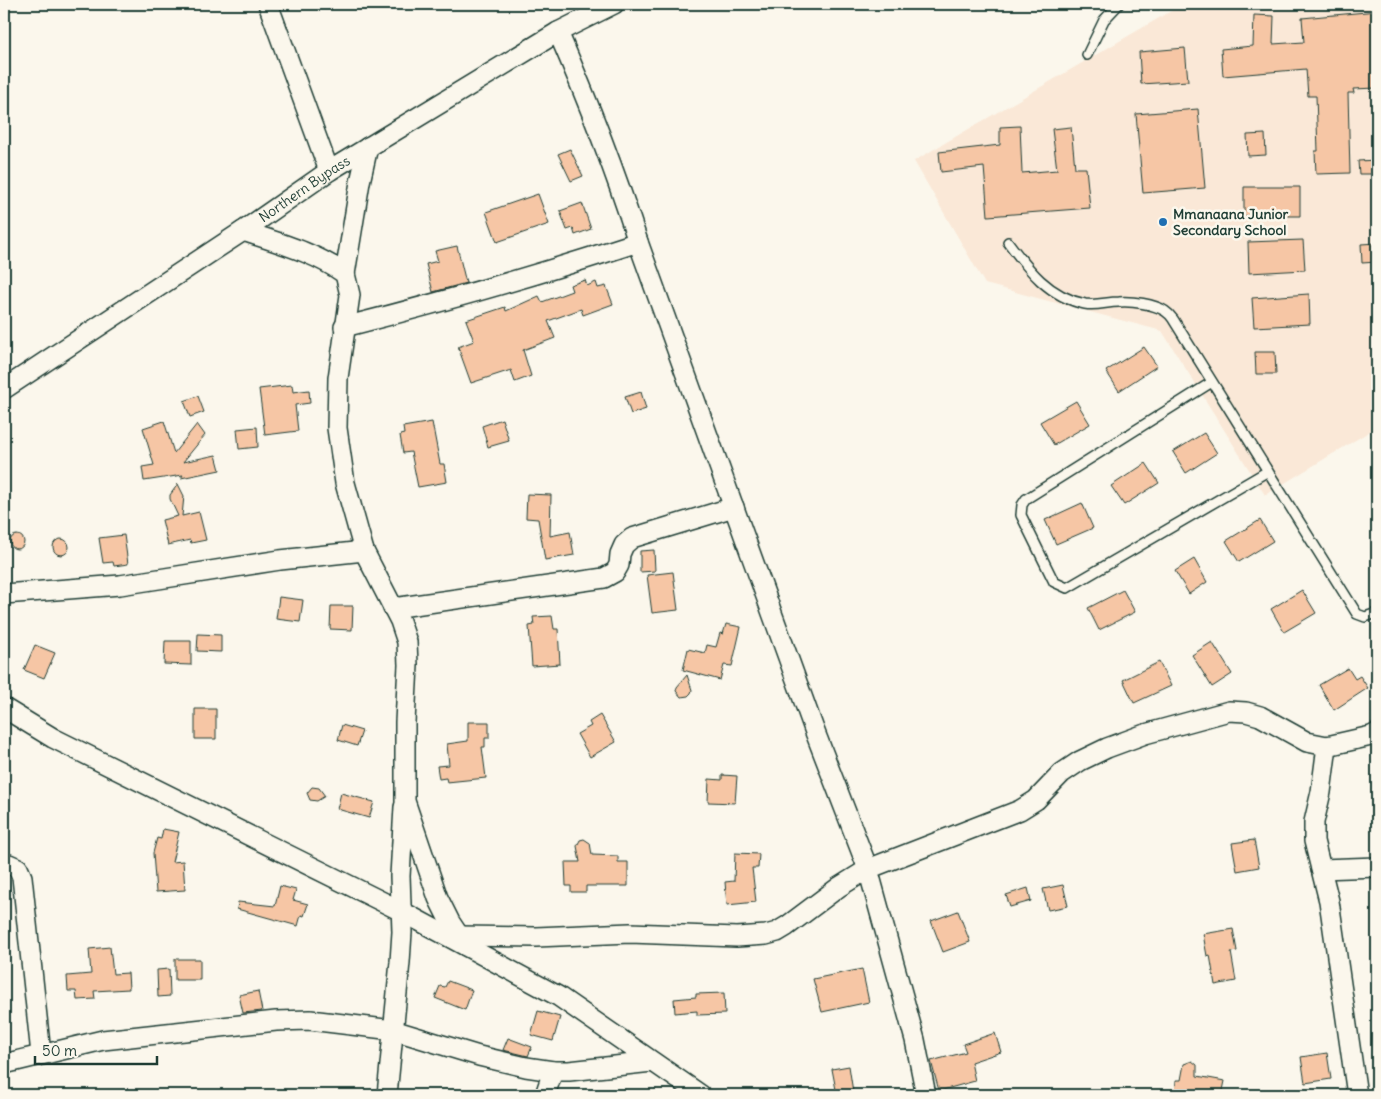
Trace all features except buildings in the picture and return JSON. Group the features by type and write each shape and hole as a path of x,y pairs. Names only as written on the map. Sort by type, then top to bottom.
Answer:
{"street":[{"path":"268,4 329,171"},
{"name":"Northern Bypass","path":"4,389 243,231 329,171 558,32 614,4"},
{"path":"558,32 591,109 815,732 868,869 914,1040 926,1095"},
{"path":"368,148 358,190 345,274 350,295 338,378 337,428 345,483 364,551 393,608 407,642 405,801 401,858 402,932 398,1003 393,1030 387,1095"},
{"path":"243,231 302,250 328,262 345,274"},
{"path":"344,327 549,271 638,242"},
{"path":"393,608 604,578 615,572 619,565 620,554 624,545 632,538 734,507"},
{"path":"4,594 120,585 280,560 364,551"},
{"path":"4,708 53,738 464,942 558,996 701,1095"},
{"path":"464,942 536,937 630,934 737,937 766,935 778,932 839,887 868,869 1020,810 1036,800 1062,773 1080,762 1107,748 1145,734 1229,711 1246,712 1260,716 1307,742 1327,746 1377,733"},
{"path":"1327,746 1321,792 1314,822 1314,841 1329,901 1357,1095"},
{"path":"405,801 438,898 464,942"},
{"path":"4,864 18,868 22,877 41,1054"},
{"path":"1321,868 1377,867"},
{"path":"4,1064 103,1040 276,1021 310,1020 393,1030 479,1056 553,1071 652,1062"},
{"path":"545,1095 553,1071"}],"lane":[{"path":"1087,54 1104,20 1119,4"},
{"path":"1008,242 1032,273 1047,287 1068,298 1084,304 1099,305 1121,302 1149,305 1165,311 1173,319 1357,614 1365,617 1377,613"},
{"path":"1212,382 1026,499 1022,505 1022,515 1054,582 1067,588 1268,471"}],"shaded area":[{"name":"Mmanaana Junior Secondary School","path":"1183,4 1377,4 1377,427 1265,495 1162,331 985,284 914,161"}],"place":[{"name":"Mmanaana Junior Secondary School","path":"1163,222"}]}
